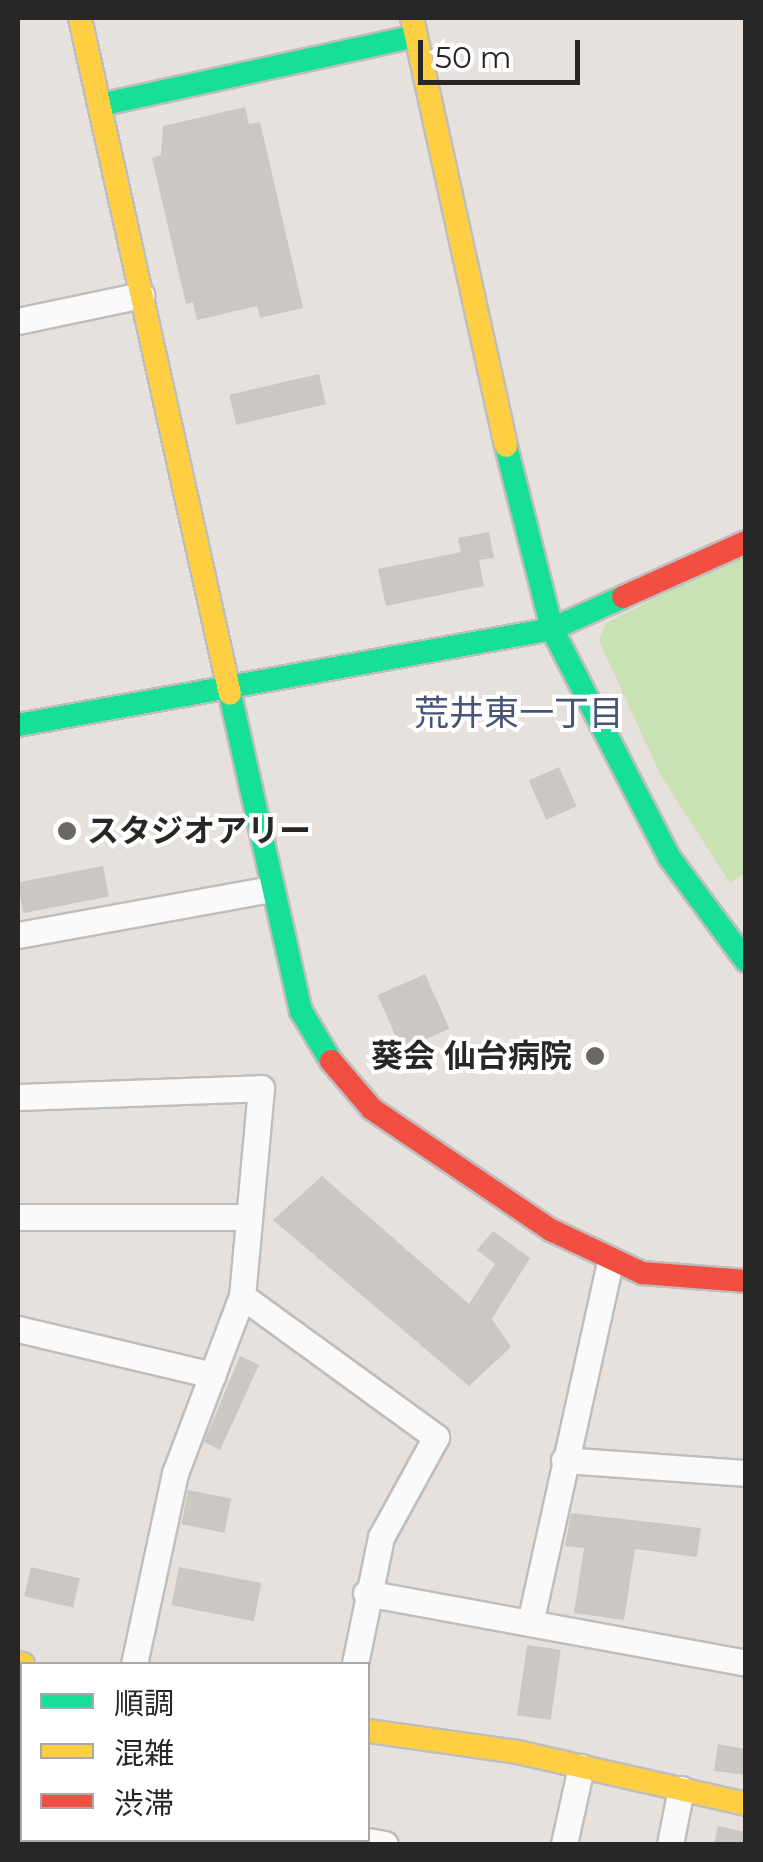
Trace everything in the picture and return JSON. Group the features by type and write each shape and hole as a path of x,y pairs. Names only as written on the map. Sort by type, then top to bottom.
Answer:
{"street":[{"path":"80,18 300,1011 352,1090 419,1143 610,1263 686,1282 746,1282"},
{"path":"100,105 414,27 482,354 552,630 669,857 746,961"},
{"path":"18,320 141,294"},
{"path":"18,725 552,630 746,542"},
{"path":"18,935 271,888"},
{"path":"18,1097 261,1088 242,1296 175,1473 134,1662"},
{"path":"18,1218 248,1217"},
{"path":"530,1623 610,1263"},
{"path":"242,1296 436,1437 381,1537 366,1593 355,1662"},
{"path":"18,1329 213,1375"},
{"path":"564,1460 746,1472"},
{"path":"366,1593 746,1663"},
{"path":"370,1731 581,1767 746,1804"},
{"path":"564,1844 581,1767"},
{"path":"670,1844 681,1789"}],"green space":[{"path":"745,553 746,872 730,883 661,776 599,641 606,623"}],"building":[{"path":"245,107 249,124 260,122 303,308 260,318 257,306 197,320 193,302 186,304 152,158 161,155 163,126"},
{"path":"319,374 326,404 236,425 229,395"},
{"path":"489,532 494,558 479,560 484,586 386,606 378,569 461,552 458,538"},
{"path":"559,767 576,806 546,820 529,780"},
{"path":"103,866 109,896 24,913 18,883"},
{"path":"425,974 449,1029 402,1050 377,995"},
{"path":"322,1176 469,1304 495,1264 477,1250 493,1231 530,1258 492,1319 511,1347 469,1386 273,1220"},
{"path":"240,1356 259,1365 220,1450 204,1442"},
{"path":"188,1490 231,1498 225,1533 181,1524"},
{"path":"571,1513 701,1528 697,1557 635,1549 624,1620 574,1613 584,1548 565,1546"},
{"path":"31,1567 80,1578 73,1607 24,1596"},
{"path":"179,1567 261,1583 254,1621 172,1605"},
{"path":"527,1645 561,1650 551,1720 517,1715"},
{"path":"718,1744 746,1749 746,1775 714,1771"},
{"path":"718,1826 746,1832 746,1844 714,1844"}],"traffic: fast":[{"path":"100,105 416,36"},
{"path":"506,446 552,629 669,857 746,961"},
{"path":"18,725 552,629 623,597"},
{"path":"230,694 301,1011 331,1061"}],"traffic: slow":[{"path":"80,18 230,694"},
{"path":"412,18 506,446"},
{"path":"370,1731 517,1752 746,1804"}],"traffic: jam":[{"path":"623,597 746,542"},
{"path":"331,1061 372,1109 551,1230 642,1273 746,1281"}],"place":[{"name":"スタジオアリー","path":"67,831"},
{"name":"葵会 仙台病院","path":"595,1056"}],"district":[{"name":"荒井東一丁目","path":"519,713"}]}
